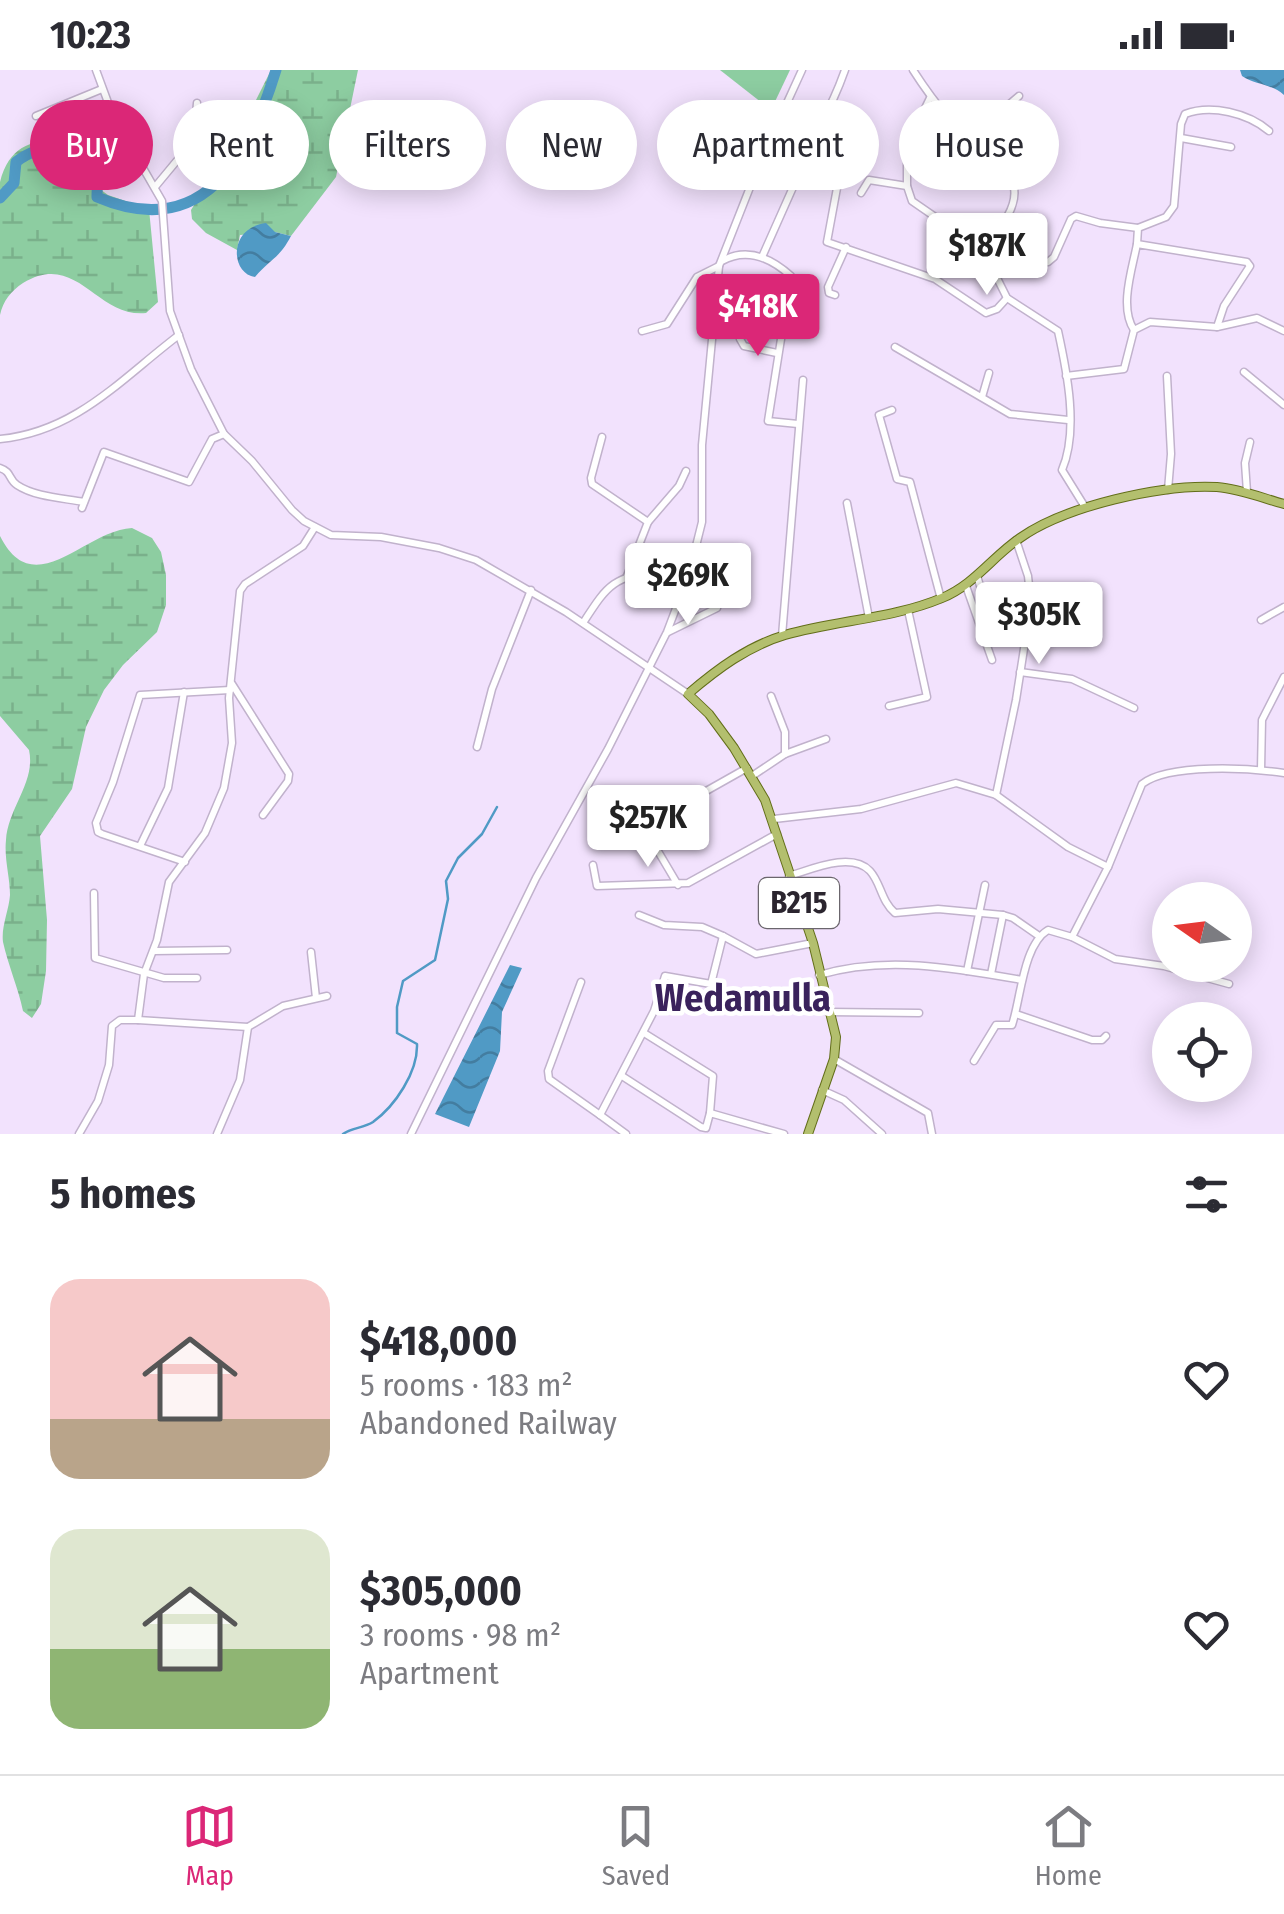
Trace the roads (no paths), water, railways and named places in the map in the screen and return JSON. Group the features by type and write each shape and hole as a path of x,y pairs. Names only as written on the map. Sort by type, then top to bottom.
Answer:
{"main road":[{"path":"688,694 740,655 782,636 908,610 941,599 966,586 1016,540 1045,522 1085,506 1190,486 1248,492 1284,504"},
{"name":"B215","path":"688,694 708,714 749,772 774,819 812,943 836,1037 834,1059 808,1134"}],"street":[{"path":"96,70 123,135 162,201 168,293 191,369 224,434 292,510 331,534 381,537 476,560 531,590 688,694"},
{"path":"411,1134 536,878 608,750 667,632 689,574 702,522 702,445 720,263 754,175 802,70"},
{"path":"762,258 794,185 792,159 820,121 845,70"},
{"path":"913,70 930,98"},
{"path":"75,100 102,89"},
{"path":"1014,100 1019,96"},
{"path":"1048,262 1076,216 1138,228 1166,217 1174,206 1185,114 1207,109 1237,114 1269,131"},
{"path":"1180,138 1232,148"},
{"path":"155,187 173,165"},
{"path":"861,193 869,180 899,185"},
{"path":"837,190 826,241 935,279 986,312 997,309 1008,298"},
{"path":"908,190 912,201 983,250 1008,298 1058,331 1068,420 1068,454 1062,470 1085,506"},
{"path":"983,250 1005,219 1014,190"},
{"path":"1134,330 1128,315 1128,298 1138,228"},
{"path":"1137,244 1247,262 1250,266 1224,306 1217,326"},
{"path":"834,295 828,287 846,247"},
{"path":"642,330 667,324 697,277 720,263 737,253 762,258 790,276 768,420 798,424"},
{"path":"1066,376 1124,369 1134,330 1141,324 1164,321 1217,326 1257,318 1284,332"},
{"path":"0,439 46,430 70,419 102,399 178,334"},
{"path":"740,339 744,346 778,353"},
{"path":"895,347 1022,417 1068,420"},
{"path":"1244,372 1284,405"},
{"path":"982,397 989,374"},
{"path":"1166,376 1171,454 1168,491"},
{"path":"782,636 803,380"},
{"path":"892,410 879,415 897,479 910,482 941,599"},
{"path":"0,468 8,471 17,484 83,505 104,452 190,482 212,439 224,434"},
{"path":"602,437 592,484 648,522"},
{"path":"1248,492 1244,463 1250,442"},
{"path":"628,576 648,522 679,486 686,471"},
{"path":"847,502 870,618"},
{"path":"138,1020 144,974 154,951 168,882 204,833 224,788 232,743 231,686 240,592 245,584 303,546 314,527"},
{"path":"996,794 1031,604 1028,576 1016,540"},
{"path":"582,623 611,583 660,568"},
{"path":"667,632 717,608 725,574"},
{"path":"977,576 990,618"},
{"path":"966,586 992,660"},
{"path":"477,747 497,675 531,590"},
{"path":"1261,620 1284,607"},
{"path":"889,706 927,698 908,610"},
{"path":"1020,672 1072,679 1134,708"},
{"path":"1261,770 1262,720 1284,677"},
{"path":"185,862 102,834 96,824 114,782 140,695 231,686"},
{"path":"231,686 289,774 288,782 263,815"},
{"path":"140,846 168,788 176,760 184,692"},
{"path":"771,696 786,732 785,754"},
{"path":"692,799 785,754 826,739"},
{"path":"1072,937 1108,867 1142,784 1152,776 1261,770 1284,773"},
{"path":"774,819 861,809 956,783 996,794 1068,847 1108,867"},
{"path":"593,865 597,886 678,885 712,872 778,833"},
{"path":"649,836 678,885"},
{"path":"789,876 826,865 859,864 871,872 883,901 895,913 938,909 1002,915 1038,936"},
{"path":"967,971 985,885"},
{"path":"94,893 95,958 164,978 196,978"},
{"path":"639,915 664,925 702,927 756,954 812,943"},
{"path":"991,974 1002,915"},
{"path":"974,1061 996,1026 1012,1025 1022,980 1038,936 1048,930 1115,958 1164,966 1229,984"},
{"path":"600,1115 644,1032 665,976 711,984 722,936"},
{"path":"154,951 227,950"},
{"path":"311,952 316,998"},
{"path":"818,975 873,964 967,971 1022,980"},
{"path":"581,982 548,1071 550,1080 626,1134"},
{"path":"79,1134 98,1101 108,1065 112,1026 120,1020 248,1027 283,1006 327,996"},
{"path":"828,1012 920,1013"},
{"path":"1016,1014 1092,1040 1106,1036"},
{"path":"218,1134 240,1080 248,1027"},
{"path":"622,1076 706,1128 713,1076 644,1032"},
{"path":"834,1059 928,1113 932,1134"},
{"path":"822,1090 844,1100 882,1134"},
{"path":"710,1113 784,1134"}],"water":[{"path":"1240,70 1284,70 1284,95 1242,76"},
{"path":"266,223 275,232 291,236 255,277 241,268 239,241 253,227"},
{"path":"510,965 522,968 502,1012 500,1051 469,1127 435,1114"}],"waterway":[{"path":"0,198 14,183 16,162 37,151 62,146 84,152 92,161 97,173 97,197 134,208 165,209 193,200 216,184 235,161 265,103 276,70"},
{"path":"343,1134 381,1115 409,1077 417,1044 397,1033 403,981 435,960 448,899 446,881 458,858 482,834 497,807"}],"district":[{"name":"Wedamulla","path":"743,998"}]}
